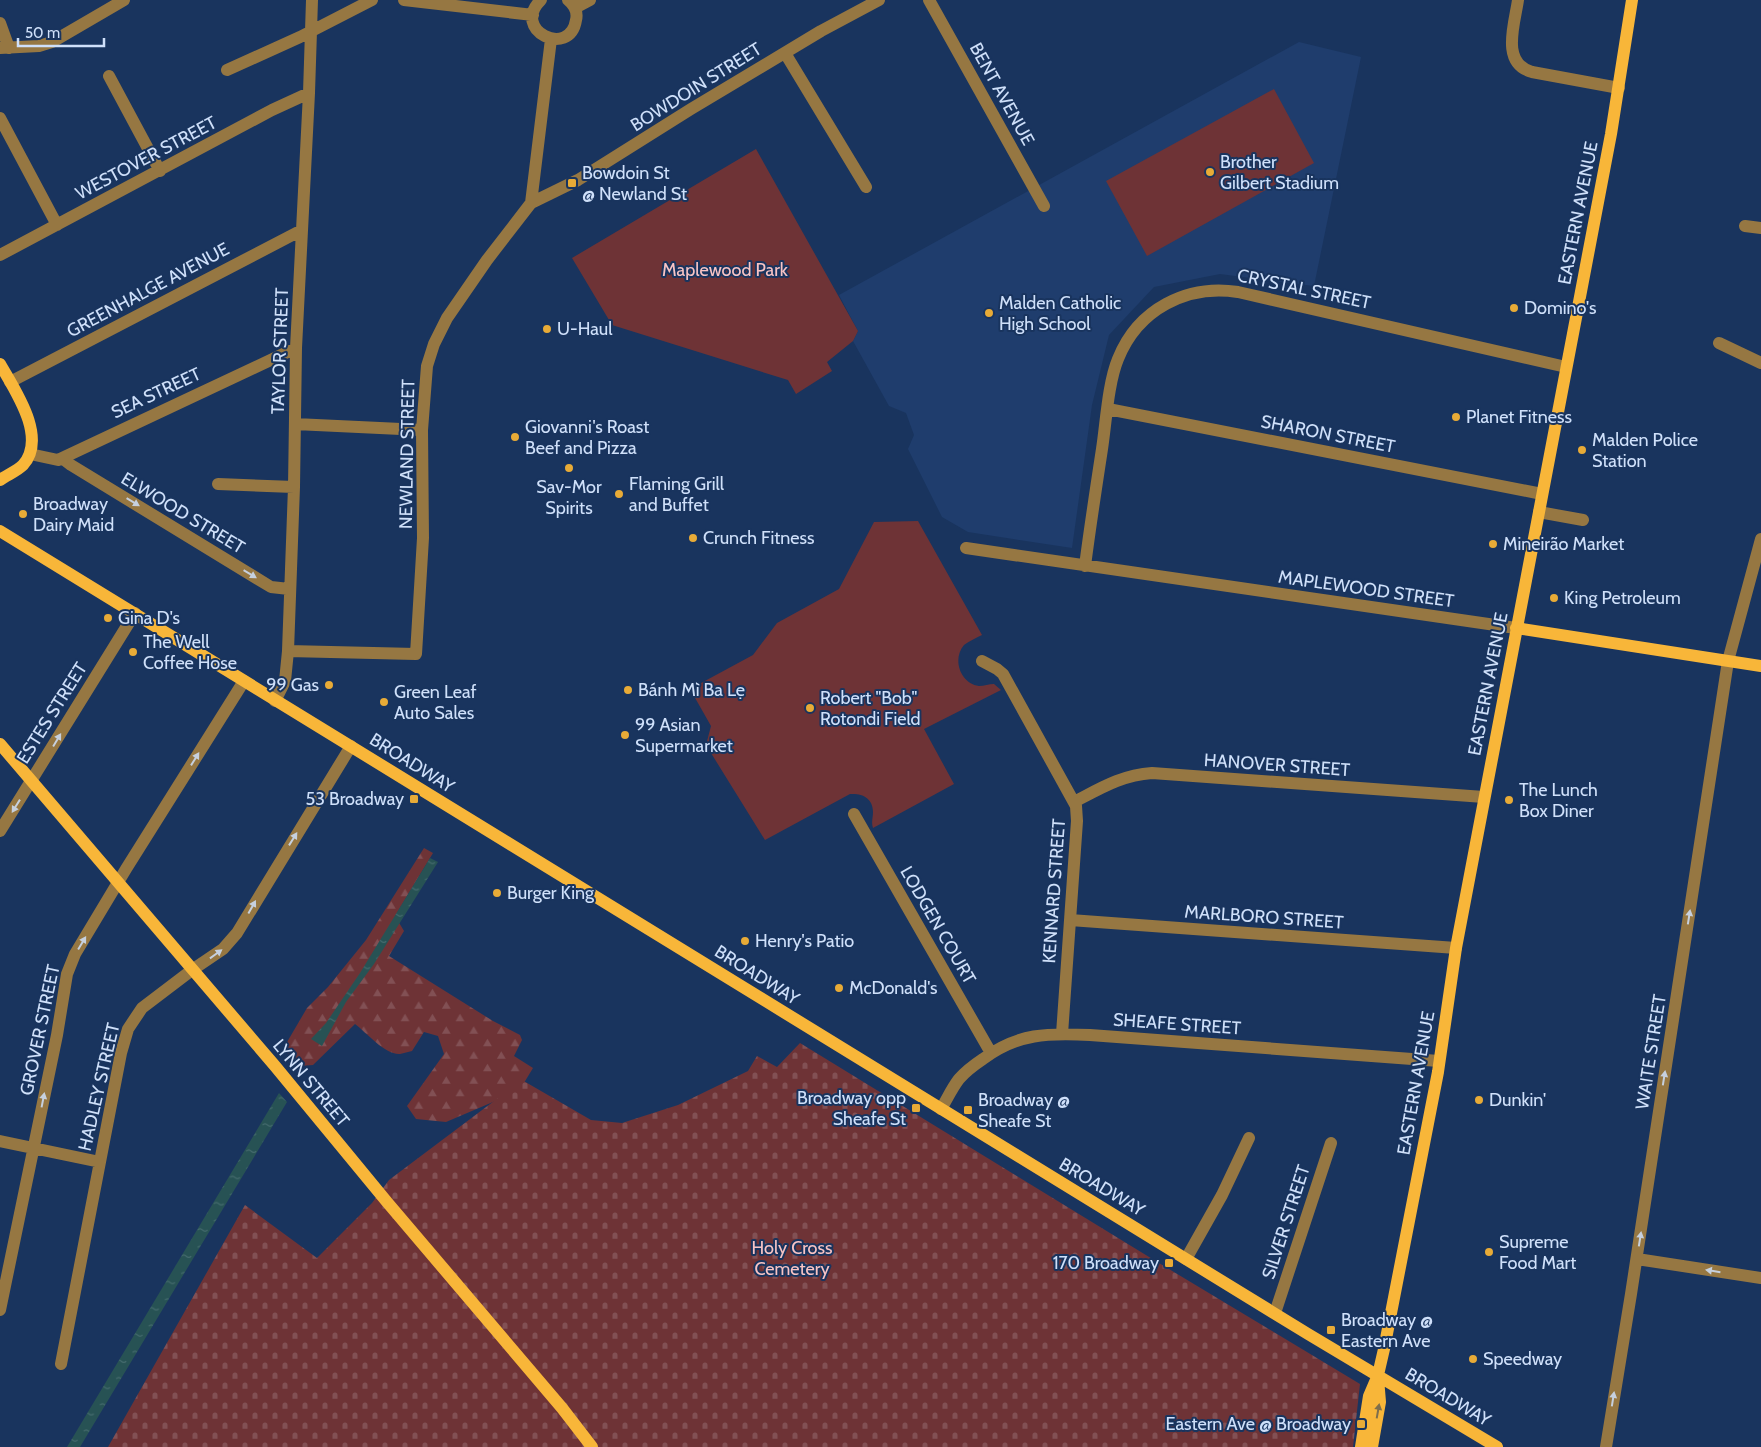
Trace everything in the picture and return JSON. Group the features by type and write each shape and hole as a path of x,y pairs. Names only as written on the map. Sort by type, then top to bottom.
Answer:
{"main road":[{"name":"EASTERN AVENUE","path":"1362,1447 1369,1396 1378,1375 1439,1061 1456,948 1619,88 1632,0"},
{"path":"0,364 30,423 32,438 30,454 22,466 0,480"},
{"name":"BROADWAY","path":"0,531 1186,1259 1497,1447"},
{"name":"MAPLEWOOD STREET","path":"1516,628 1761,666"},
{"name":"LYNN STREET","path":"0,744 275,1066 387,1202 562,1408 592,1447"},
{"name":"EASTERN AVENUE","path":"1372,1447 1380,1402 1378,1375"}],"street":[{"path":"0,23 5,48 40,46 52,42 124,0"},
{"name":"TAYLOR STREET","path":"276,701 285,681 288,651 294,488 296,348 310,93 312,0"},
{"path":"227,70 372,0"},
{"path":"404,0 533,15"},
{"path":"541,0 534,9 534,23 537,30 543,36 551,39 558,39 570,33 576,21 571,4 590,0"},
{"name":"BOWDOIN STREET","path":"531,203 578,180 785,52 879,0"},
{"name":"BENT AVENUE","path":"929,0 1044,206"},
{"path":"1518,0 1512,48 1513,56 1521,66 1532,72 1619,88"},
{"path":"531,203 551,39"},
{"path":"785,52 866,187"},
{"path":"109,76 160,171"},
{"name":"WESTOVER STREET","path":"0,255 272,110 310,93"},
{"path":"0,118 57,225"},
{"name":"NEWLAND STREET","path":"288,651 416,654 423,538 422,430 427,366 434,344 447,318 487,260 531,203"},
{"path":"1745,226 1761,228"},
{"name":"GREENHALGE AVENUE","path":"10,382 302,230"},
{"name":"CRYSTAL STREET","path":"1084,566 1117,361 1123,348 1142,323 1155,311 1182,296 1217,290 1252,295 1566,367"},
{"path":"1719,343 1761,363"},
{"name":"SEA STREET","path":"62,458 296,348"},
{"name":"SHARON STREET","path":"1108,409 1542,494"},
{"path":"295,424 422,430"},
{"path":"30,454 58,460 62,458"},
{"name":"ELWOOD STREET","path":"62,458 271,587 289,590"},
{"path":"218,484 294,488"},
{"path":"1539,512 1583,520"},
{"name":"WAITE STREET","path":"1606,1447 1637,1259 1728,661 1761,539"},
{"name":"MAPLEWOOD STREET","path":"966,548 1516,628"},
{"name":"ESTES STREET","path":"0,831 135,614"},
{"name":"KENNARD STREET","path":"982,661 1003,674 1074,802 1077,821 1062,1034"},
{"name":"GROVER STREET","path":"0,1310 34,1148 67,974 75,954 131,861 244,681"},
{"name":"HADLEY STREET","path":"61,1364 121,1053 128,1029 142,1008 223,949 236,933 351,746"},
{"name":"HANOVER STREET","path":"1074,802 1117,780 1133,775 1152,774 1484,797"},
{"name":"LODGEN COURT","path":"854,814 991,1053"},
{"name":"MARLBORO STREET","path":"1070,920 1456,948"},
{"name":"SHEAFE STREET","path":"941,1109 960,1079 970,1068 991,1053 1014,1041 1048,1034 1439,1061"},
{"path":"1186,1259 1222,1195 1249,1138"},
{"path":"0,1141 100,1162"},
{"name":"SILVER STREET","path":"1275,1313 1331,1143"},
{"path":"1637,1259 1761,1278"}],"shaded area":[{"name":"Malden Catholic High School","path":"1299,42 1361,57 1314,286 1220,274 1154,287 1109,335 1092,405 1072,548 968,532 942,517 908,449 914,435 906,413 889,406 853,341 858,331 839,295"}],"green space":[{"name":"Brother Gilbert Stadium","path":"1274,89 1314,163 1147,256 1106,181"},
{"name":"Maplewood Park","path":"756,149 858,331 853,341 827,362 832,371 796,394 788,380 612,325 572,258"},
{"path":"918,521 982,635 964,645 960,651 958,663 960,670 972,684 979,686 994,684 1001,690 924,729 954,784 873,828 873,807 869,800 859,794 850,794 765,840 706,745 711,726 690,689 753,655 777,623 839,589 874,522"},
{"path":"424,848 433,853 395,916 404,931 389,956 493,1021 520,1035 522,1040 514,1056 533,1068 519,1091 446,1122 416,1119 407,1106 444,1054 438,1036 424,1032 412,1051 400,1054 388,1051 376,1043 355,1024 313,1065 300,1066 283,1049 307,1008 328,987 366,940"},
{"name":"Holy Cross Cemetery","path":"800,1043 1360,1384 1353,1447 108,1447 245,1205 317,1258 372,1203 389,1180 522,1080 591,1120 622,1123 678,1105 748,1071 757,1056 777,1067"}],"water":[{"path":"430,858 438,862 374,964 346,1002 322,1046 311,1039 326,1023 360,973"},
{"path":"279,1093 287,1102 80,1447 67,1447"}],"place":[{"name":"Brother Gilbert Stadium","path":"1210,172"},
{"name":"Bowdoin St @ Newland St","path":"572,183"},
{"name":"Domino's","path":"1514,308"},
{"name":"Malden Catholic High School","path":"989,313"},
{"name":"U-Haul","path":"547,329"},
{"name":"Planet Fitness","path":"1456,417"},
{"name":"Giovanni's Roast Beef and Pizza","path":"515,437"},
{"name":"Malden Police Station","path":"1582,450"},
{"name":"Sav-Mor Spirits","path":"569,468"},
{"name":"Flaming Grill and Buffet","path":"619,494"},
{"name":"Broadway Dairy Maid","path":"23,514"},
{"name":"Crunch Fitness","path":"693,538"},
{"name":"Mineirão Market","path":"1493,544"},
{"name":"King Petroleum","path":"1554,598"},
{"name":"Gina D's","path":"108,618"},
{"name":"The Well Coffee Hose","path":"133,652"},
{"name":"99 Gas","path":"329,685"},
{"name":"Bánh Mì Ba Lẹ","path":"628,690"},
{"name":"Green Leaf Auto Sales","path":"384,702"},
{"name":"Robert \"Bob\" Rotondi Field","path":"810,708"},
{"name":"99 Asian Supermarket","path":"625,735"},
{"name":"53 Broadway","path":"414,799"},
{"name":"The Lunch Box Diner","path":"1509,800"},
{"name":"Burger King","path":"497,893"},
{"name":"Henry's Patio","path":"745,941"},
{"name":"McDonald's","path":"839,988"},
{"name":"Dunkin'","path":"1479,1100"},
{"name":"Broadway opp Sheafe St","path":"916,1108"},
{"name":"Broadway @ Sheafe St","path":"968,1110"},
{"name":"Supreme Food Mart","path":"1489,1252"},
{"name":"170 Broadway","path":"1169,1263"},
{"name":"Broadway @ Eastern Ave","path":"1331,1330"},
{"name":"Speedway","path":"1473,1359"},
{"name":"Eastern Ave @ Broadway","path":"1361,1424"}]}
